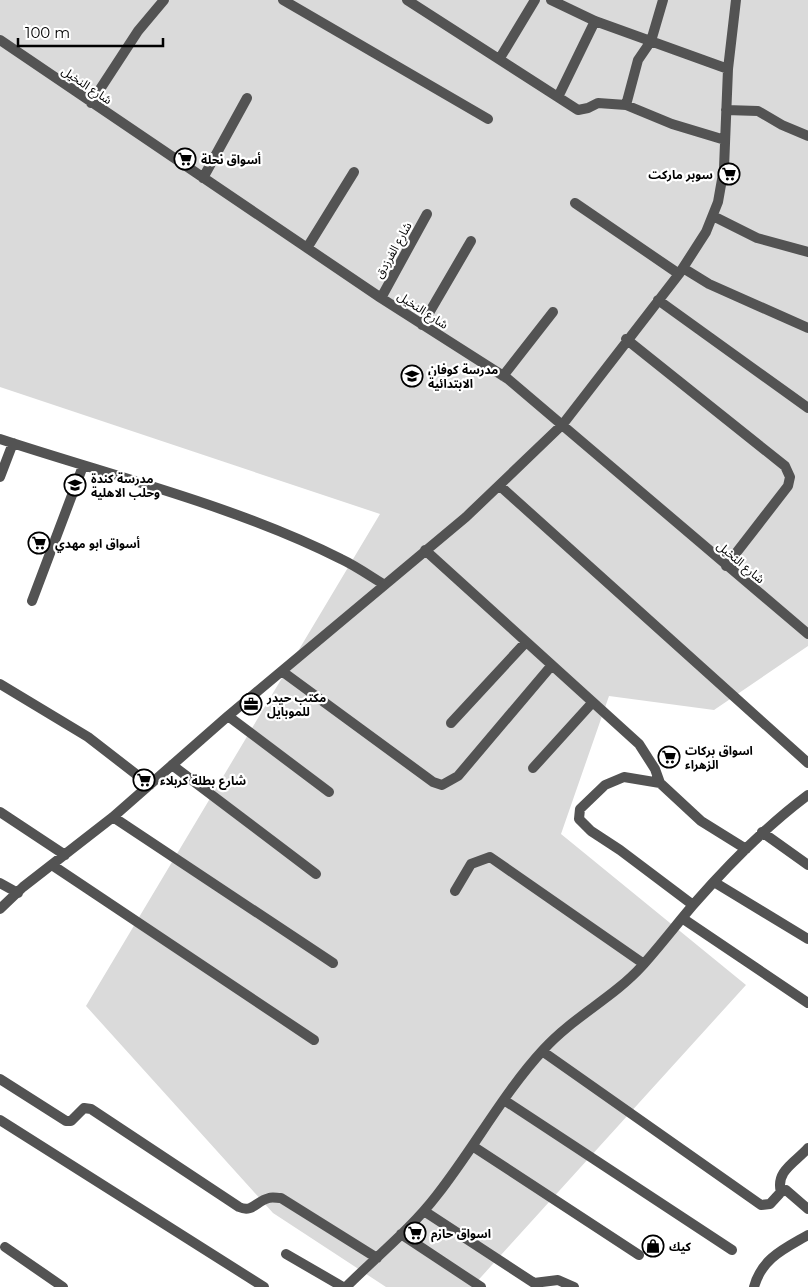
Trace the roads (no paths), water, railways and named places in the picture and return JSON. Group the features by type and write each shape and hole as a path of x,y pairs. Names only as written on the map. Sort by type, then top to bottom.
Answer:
{"street":[{"path":"92,103 138,31 164,0"},
{"path":"283,0 488,119"},
{"path":"409,0 578,110 598,103 626,105 672,124 725,140"},
{"path":"500,58 535,0"},
{"path":"551,0 595,22 728,69"},
{"path":"626,105 638,60 651,41 663,0"},
{"path":"0,909 113,817 228,716 283,672 500,486 563,424 681,271 706,232 713,216 718,202 724,168 728,69 736,0"},
{"path":"558,97 595,22"},
{"name":"شارع النخيل","path":"0,40 381,298 503,376 563,424 726,566 808,634"},
{"path":"203,178 247,98"},
{"path":"726,110 758,111 782,125 808,136"},
{"path":"307,248 354,172"},
{"path":"575,203 681,271 808,328"},
{"name":"شارع الفرزدق","path":"381,298 427,214"},
{"path":"713,216 757,238 807,248"},
{"path":"422,324 471,241"},
{"path":"658,300 808,408"},
{"path":"503,376 553,312"},
{"path":"626,340 785,466 790,477 788,486 726,566"},
{"path":"0,439 208,506 278,531 342,559 384,584"},
{"path":"0,477 13,443"},
{"path":"32,602 83,466"},
{"path":"500,486 808,763"},
{"path":"425,550 639,744 655,768 660,783 701,821 746,849"},
{"path":"451,723 526,642"},
{"path":"283,672 433,782 442,785 458,776 552,665"},
{"path":"0,684 88,737 150,784"},
{"path":"532,768 592,703"},
{"path":"228,716 329,792"},
{"path":"172,765 316,874"},
{"path":"660,783 624,777 605,785 580,809 579,819 591,831 620,850 693,905"},
{"path":"286,1254 345,1287 424,1211 474,1147 504,1100 542,1051 564,1031 620,988 644,964 693,905 762,832 808,795"},
{"path":"0,812 65,855"},
{"path":"113,817 333,963"},
{"path":"762,832 808,865"},
{"path":"455,892 471,864 490,857 644,964"},
{"path":"52,865 314,1040"},
{"path":"714,882 808,939"},
{"path":"0,883 18,893"},
{"path":"682,918 808,1003"},
{"path":"542,1051 761,1204 770,1204 781,1192 789,1191 808,1209"},
{"path":"0,1079 66,1121 71,1122 84,1108 91,1109 245,1210 251,1209 270,1197 281,1198 377,1258"},
{"path":"504,1100 732,1250"},
{"path":"0,1120 264,1287"},
{"path":"474,1147 639,1255"},
{"path":"781,1192 779,1184 782,1173 806,1153"},
{"path":"424,1211 534,1283 558,1280 574,1287"},
{"path":"401,1234 481,1287"},
{"path":"763,1287 755,1283 769,1258 808,1234"},
{"path":"5,1247 63,1287"}],"place":[{"name":"أسواق نحلة","path":"185,159"},
{"name":"سوبر ماركت","path":"729,174"},
{"name":"مدرسة كوفان الابتدائية","path":"412,376"},
{"name":"مدرسة كندة وحلب الاهلية","path":"75,485"},
{"name":"أسواق ابو مهدي","path":"39,543"},
{"name":"مكتب حيدر للموبايل","path":"251,704"},
{"name":"اسواق بركات الزهراء","path":"669,757"},
{"name":"شارع بطلة كربلاء","path":"144,780"},
{"name":"اسواق حازم","path":"415,1233"},
{"name":"كيك","path":"653,1246"}]}
